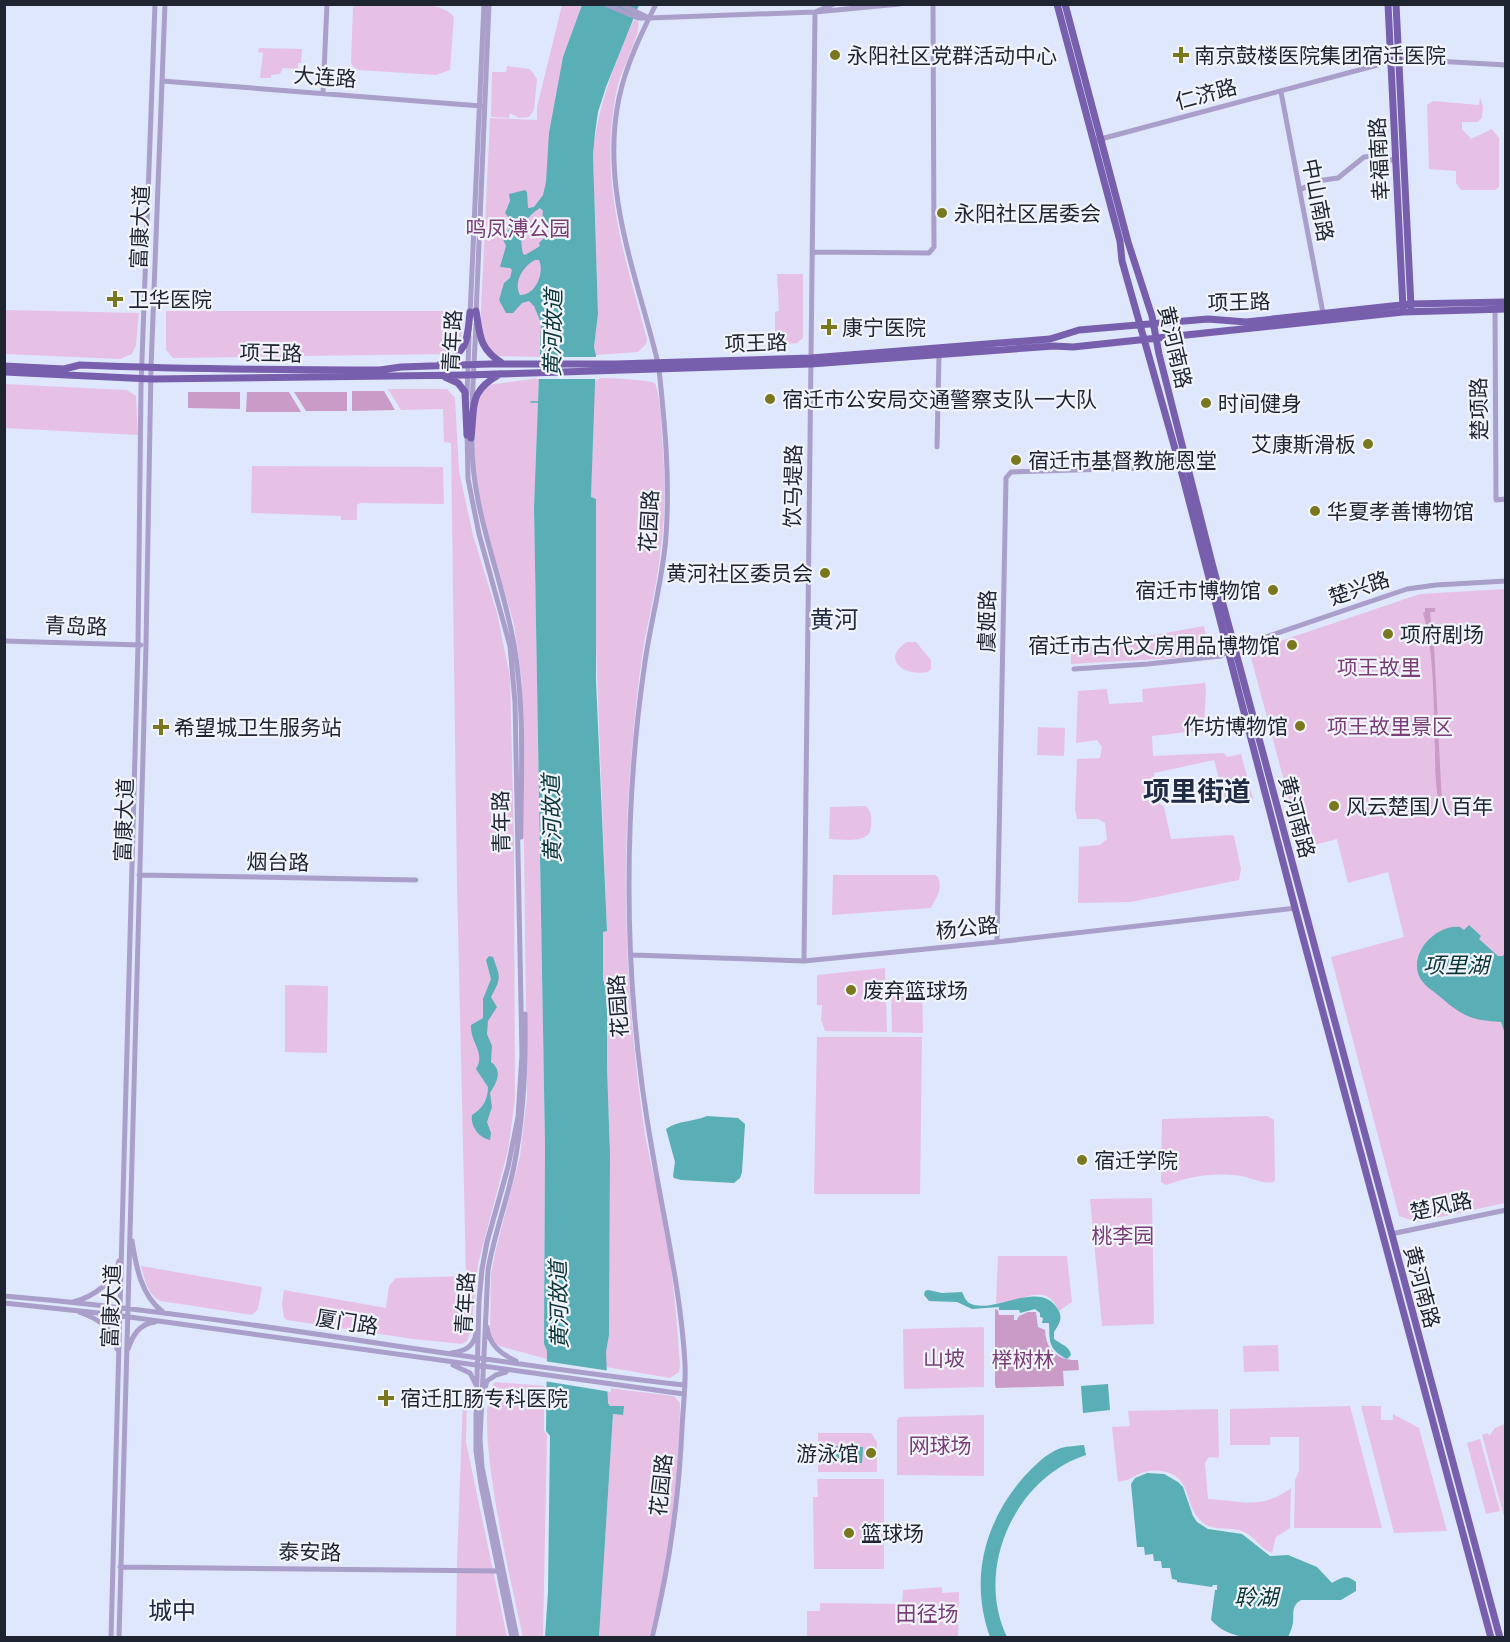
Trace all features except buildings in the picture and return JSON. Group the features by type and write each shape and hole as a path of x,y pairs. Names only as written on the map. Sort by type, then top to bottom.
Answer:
{"main road":[{"name":"黄河南路","path":"1057,4 1120,241 1122,261 1139,325 1304,907 1491,1638"},
{"name":"黄河南路","path":"1065,4 1128,242 1154,324 1295,908 1500,1638"},
{"name":"幸福南路","path":"1389,4 1396,161 1407,308"},
{"name":"幸福南路","path":"1396,4 1400,59 1407,308"},
{"name":"项王路","path":"811,361 1050,339 1079,330 1217,319 1246,322 1323,313 1506,302"},
{"name":"项王路","path":"4,366 64,369 80,365 213,368 240,371 359,370 471,365 504,368 616,367 811,361 939,355 1054,346 1073,347 1407,308 1506,309"},
{"path":"435,366 460,353 466,341 473,311"},
{"path":"469,437 479,390 504,368 482,344 473,311"},
{"name":"项王路","path":"4,372 151,379 470,375 504,368"},
{"path":"437,375 458,383 465,392 469,437"}],"street":[{"name":"富康大道","path":"119,1638 124,1316 123,1229 138,645 141,379 155,4"},
{"name":"富康大道","path":"124,1309 130,1229 151,368 165,4"},
{"path":"323,94 327,4"},
{"name":"青年路","path":"487,4 469,437 473,480 514,644 520,702 525,1055 523,1113 509,1189 493,1244 482,1302 476,1451 479,1476 514,1638"},
{"path":"605,4 649,18 815,12 900,4"},
{"path":"620,4 640,16"},
{"name":"花园路","path":"652,1638 669,1562 677,1501 684,1394 684,1349 674,1266 641,1079 629,889 634,761 645,663 657,601 666,531 666,437 658,366 620,217 614,176 615,128 619,97 629,62 656,4"},
{"path":"815,12 834,4"},
{"path":"812,252 929,253 934,247 933,4"},
{"name":"饮马堤路","path":"804,960 815,12"},
{"name":"仁济路","path":"1092,141 1400,59 1506,65"},
{"name":"大连路","path":"162,81 482,106"},
{"name":"中山南路","path":"1281,92 1323,313"},
{"path":"1300,190 1316,181 1338,178 1364,157 1374,156 1396,161"},
{"name":"楚项路","path":"1495,309 1497,500 1506,500"},
{"path":"937,447 939,355"},
{"name":"虞姬路","path":"997,942 1006,478 1011,472 1180,467"},
{"name":"楚兴路","path":"1074,669 1221,656 1232,649 1407,589 1506,581"},
{"name":"青岛路","path":"4,641 146,645"},
{"name":"烟台路","path":"139,875 416,880"},
{"name":"杨公路","path":"632,955 804,960 997,942 1304,907"},
{"name":"楚风路","path":"1387,1235 1506,1210"},
{"path":"69,1306 97,1290 117,1271 123,1229"},
{"path":"130,1229 143,1286 150,1301 165,1313"},
{"name":"厦门路","path":"4,1296 124,1316 684,1394"},
{"path":"440,1353 461,1351 473,1343 482,1302"},
{"path":"482,1302 493,1344 516,1361 532,1365"},
{"name":"厦门路","path":"4,1303 165,1313 481,1359 684,1385"},
{"path":"69,1306 95,1317 107,1327 123,1359"},
{"path":"123,1359 135,1332 148,1323 161,1321"},
{"name":"富康大道","path":"111,1638 123,1359"},
{"path":"440,1361 464,1370 474,1377 478,1417"},
{"path":"478,1417 487,1381 496,1375 516,1371"},
{"name":"青年路","path":"478,1417 482,1467 514,1638"},
{"name":"泰安路","path":"120,1567 499,1571"}],"green space":[{"path":"362,4 433,6 449,13 454,17 450,70 436,75 359,70 353,67 351,62 353,7"},
{"name":"鸣凤溥公园","path":"562,5 582,5 577,20 552,233 545,250 540,357 496,356 493,355 480,332 490,118 537,120 537,107"},
{"path":"634,20 638,21 637,33 619,81 614,105 610,142 611,171 618,228 647,339 646,344 638,352 596,355 594,347 598,314 594,141 606,92"},
{"path":"259,48 302,49 301,63 298,63 298,69 283,68 280,74 271,75 271,78 260,78 263,53 258,52"},
{"path":"507,66 530,69 537,79 534,110 529,117 519,118 510,113 509,118 491,117 492,72 506,72"},
{"path":"1480,97 1483,107 1482,118 1477,122 1462,122 1462,129 1471,139 1492,129 1499,138 1499,187 1495,190 1461,190 1456,183 1456,171 1429,169 1427,105 1433,101 1479,105"},
{"path":"777,274 803,274 803,338 797,343 775,345 775,312 779,311"},
{"path":"5,310 139,313 136,345 132,354 120,359 5,354"},
{"path":"166,311 463,311 460,341 448,354 173,358 166,350"},
{"path":"539,378 534,507 545,1145 544,1344 547,1359 499,1346 491,1337 490,1329 491,1274 520,1156 527,1098 522,682 514,624 485,524 476,480 474,450 479,394 488,385"},
{"path":"601,378 655,383 661,416 664,519 658,572 643,649 635,711 627,816 626,904 629,990 637,1078 645,1135 666,1233 676,1316 680,1366 679,1372 670,1378 606,1367 609,1335 610,1154 607,982 603,982 603,932 607,931 595,622 596,500 591,497 594,381"},
{"path":"4,384 127,390 136,396 138,435 5,428"},
{"path":"388,389 447,389 455,398 459,471 473,535 497,613 510,677 514,840 515,1099 508,1150 478,1264 471,1330 467,1341 462,1344 287,1320 284,1318 282,1304 284,1290 386,1308 389,1286 396,1278 466,1276 457,883 451,443 444,442 443,409 401,410"},
{"path":"352,391 384,391 395,410 352,411"},
{"path":"188,392 240,392 240,409 188,408"},
{"path":"247,392 289,392 301,412 246,412"},
{"path":"294,392 347,392 347,411 306,411"},
{"path":"252,466 443,467 444,504 360,503 357,505 357,520 341,520 341,516 251,513"},
{"name":"项王故里景区","path":"1505,589 1505,1203 1418,1222 1399,1216 1331,957 1404,937 1388,872 1348,883 1337,839 1302,848 1250,654 1254,650 1420,594"},
{"path":"1425,608 1435,608 1435,612 1430,612 1433,625 1442,804 1439,803 1436,782 1433,680 1430,646 1423,613"},
{"path":"1204,626 1210,656 1071,664 1071,651 1073,650"},
{"path":"907,642 916,642 931,660 931,669 928,672 910,672 898,665 895,660 896,654 899,648"},
{"path":"1205,683 1204,726 1196,731 1152,736 1153,756 1224,753 1227,757 1241,754 1253,799 1226,805 1214,760 1154,773 1159,803 1164,807 1171,839 1234,836 1241,869 1239,880 1131,902 1078,903 1079,847 1100,845 1107,839 1105,823 1098,819 1077,819 1075,809 1077,759 1100,758 1102,747 1097,740 1076,743 1078,691 1107,689 1109,704 1143,702 1142,689"},
{"path":"1038,727 1065,728 1064,756 1037,755"},
{"path":"866,806 870,812 871,826 866,836 855,840 829,839 830,807"},
{"path":"833,875 935,875 938,877 939,890 931,908 832,915"},
{"path":"885,968 887,1032 825,1031 821,1020 822,1005 817,1005 817,975"},
{"path":"922,981 923,1033 892,1032 891,984"},
{"path":"285,985 328,986 327,1053 285,1052"},
{"path":"817,1037 922,1037 920,1194 814,1194"},
{"path":"1267,1116 1274,1120 1275,1180 1273,1182 1222,1174 1194,1177 1166,1185 1161,1182 1162,1119"},
{"name":"桃李园","path":"1152,1198 1154,1324 1102,1326 1090,1199"},
{"path":"998,1256 1067,1256 1072,1302 1059,1311 1051,1299 1042,1295 996,1303"},
{"path":"141,1266 262,1287 258,1309 252,1315 161,1301 150,1291"},
{"name":"榉树林","path":"995,1309 998,1310 999,1315 1014,1315 1014,1320 1028,1312 1036,1312 1038,1327 1045,1330 1051,1349 1065,1359 1078,1360 1079,1370 1063,1371 1064,1386 996,1388"},
{"name":"山坡","path":"983,1327 984,1387 904,1389 903,1329"},
{"path":"1278,1345 1279,1371 1244,1372 1243,1346"},
{"path":"495,1382 544,1386 544,1431 547,1435 543,1637 523,1637 503,1545 490,1465 487,1428 488,1400"},
{"path":"608,1388 674,1396 680,1403 676,1492 663,1579 649,1637 599,1638 613,1414 623,1415 623,1406 610,1406 607,1399"},
{"path":"467,1395 466,1442 507,1637 456,1638 463,1397"},
{"path":"1350,1406 1382,1528 1294,1528 1295,1480 1299,1471 1299,1437 1270,1437 1270,1445 1230,1445 1230,1409"},
{"path":"1361,1406 1381,1406 1381,1420 1393,1420 1393,1414 1419,1428 1447,1531 1394,1533"},
{"path":"1218,1409 1219,1458 1209,1457 1205,1463 1208,1499 1261,1502 1291,1488 1290,1528 1276,1537 1272,1553 1242,1531 1214,1528 1204,1523 1194,1513 1183,1484 1171,1474 1148,1471 1118,1482 1112,1427 1130,1426 1128,1411"},
{"name":"网球场","path":"984,1415 984,1476 897,1475 897,1420 899,1417"},
{"path":"1506,1424 1505,1520 1482,1435 1488,1433 1489,1436 1495,1428"},
{"path":"818,1433 871,1433 877,1442 877,1472 818,1472"},
{"path":"1480,1439 1500,1511 1486,1514 1467,1443"},
{"name":"篮球场","path":"817,1479 884,1479 884,1569 814,1569 813,1497 818,1497"},
{"name":"田径场","path":"942,1587 942,1593 959,1592 958,1637 807,1637 807,1611 820,1611 820,1603 902,1604 903,1590"}],"water":[{"name":"黄河故道","path":"582,5 639,5 598,112 593,155 598,314 594,347 596,355 591,497 596,499 596,680 607,931 603,932 603,981 607,982 610,1154 609,1335 606,1352 608,1403 610,1406 624,1406 623,1415 613,1414 599,1637 545,1637 548,1592 550,1436 546,1431 547,1351 544,1344 545,1145 534,507 541,323 534,306 529,301 522,303 513,313 506,313 499,300 504,283 510,278 512,270 500,267 506,246 502,237 495,233 500,228 506,232 509,229 509,218 505,213 510,201 509,194 525,190 528,208 534,207 543,195 549,133 563,57","holes":["540,208 543,211 542,221 549,233 539,243 540,246 525,255 522,246 523,228 529,217","535,260 539,260 541,265 540,277 530,292 520,295 518,290 520,275"]},
{"name":"项里湖","path":"1469,925 1481,936 1479,939 1498,956 1503,956 1505,952 1505,1034 1501,1022 1467,1016 1447,1003 1419,976 1418,958 1427,941 1442,930 1460,927 1464,930"},
{"path":"489,956 493,957 499,977 491,997 497,1007 488,1021 487,1034 492,1046 491,1062 498,1073 497,1081 490,1093 492,1107 487,1122 491,1133 490,1140 479,1134 472,1123 472,1115 484,1104 488,1087 476,1069 479,1063 479,1052 471,1031 471,1025 483,1018 483,999 491,979 486,960"},
{"path":"707,1116 738,1118 745,1124 742,1172 740,1178 734,1183 681,1180 673,1176 675,1162 666,1129"},
{"path":"928,1290 942,1293 962,1292 967,1302 984,1306 1030,1297 1050,1300 1060,1315 1054,1339 1067,1347 1071,1355 1067,1359 1056,1352 1051,1344 1049,1323 1042,1323 1043,1318 1035,1309 1020,1313 1019,1310 999,1310 999,1307 972,1309 957,1302 929,1301 924,1295"},
{"path":"1108,1384 1110,1410 1083,1413 1081,1386"},
{"path":"1084,1445 1086,1455 1061,1467 1039,1484 1021,1505 1008,1529 999,1556 995,1583 998,1611 1007,1637 990,1637 984,1616 981,1575 989,1534 998,1515 1022,1479 1045,1457 1061,1448"},
{"path":"824,1446 863,1447 862,1463 824,1463"},
{"name":"聆湖","path":"1147,1473 1164,1474 1178,1482 1183,1487 1193,1516 1197,1522 1208,1529 1242,1534 1270,1556 1288,1555 1317,1567 1332,1583 1342,1578 1350,1578 1356,1582 1356,1591 1341,1600 1301,1600 1298,1602 1294,1607 1293,1623 1288,1637 1246,1637 1227,1632 1211,1620 1217,1585 1212,1587 1177,1582 1172,1579 1170,1568 1162,1568 1161,1561 1154,1561 1153,1554 1145,1555 1144,1547 1137,1547 1131,1484 1135,1478"}],"pier":[{"path":"537,357 598,357 597,379 536,379"},
{"path":"544,1361 610,1371 611,1392 544,1381"}],"waterway":[{"path":"531,402 539,402"}],"place":[{"name":"永阳社区党群活动中心","path":"835,55"},
{"name":"南京鼓楼医院集团宿迁医院","path":"1181,55"},
{"name":"永阳社区居委会","path":"942,213"},
{"name":"卫华医院","path":"115,299"},
{"name":"康宁医院","path":"829,327"},
{"name":"宿迁市公安局交通警察支队一大队","path":"770,399"},
{"name":"时间健身","path":"1206,403"},
{"name":"艾康斯滑板","path":"1368,444"},
{"name":"宿迁市基督教施恩堂","path":"1016,460"},
{"name":"华夏孝善博物馆","path":"1315,511"},
{"name":"黄河社区委员会","path":"825,573"},
{"name":"宿迁市博物馆","path":"1273,590"},
{"name":"项府剧场","path":"1388,634"},
{"name":"宿迁市古代文房用品博物馆","path":"1292,645"},
{"name":"作坊博物馆","path":"1300,726"},
{"name":"希望城卫生服务站","path":"161,727"},
{"name":"风云楚国八百年","path":"1334,806"},
{"name":"废弃篮球场","path":"851,990"},
{"name":"宿迁学院","path":"1082,1160"},
{"name":"宿迁肛肠专科医院","path":"386,1398"},
{"name":"游泳馆","path":"871,1453"},
{"name":"篮球场","path":"849,1533"}],"district":[{"name":"黄河","path":"834,619"},
{"name":"项里街道","path":"1197,791"},
{"name":"城中","path":"172,1610"}],"park label":[{"name":"项王故里","path":"1379,667"}]}
